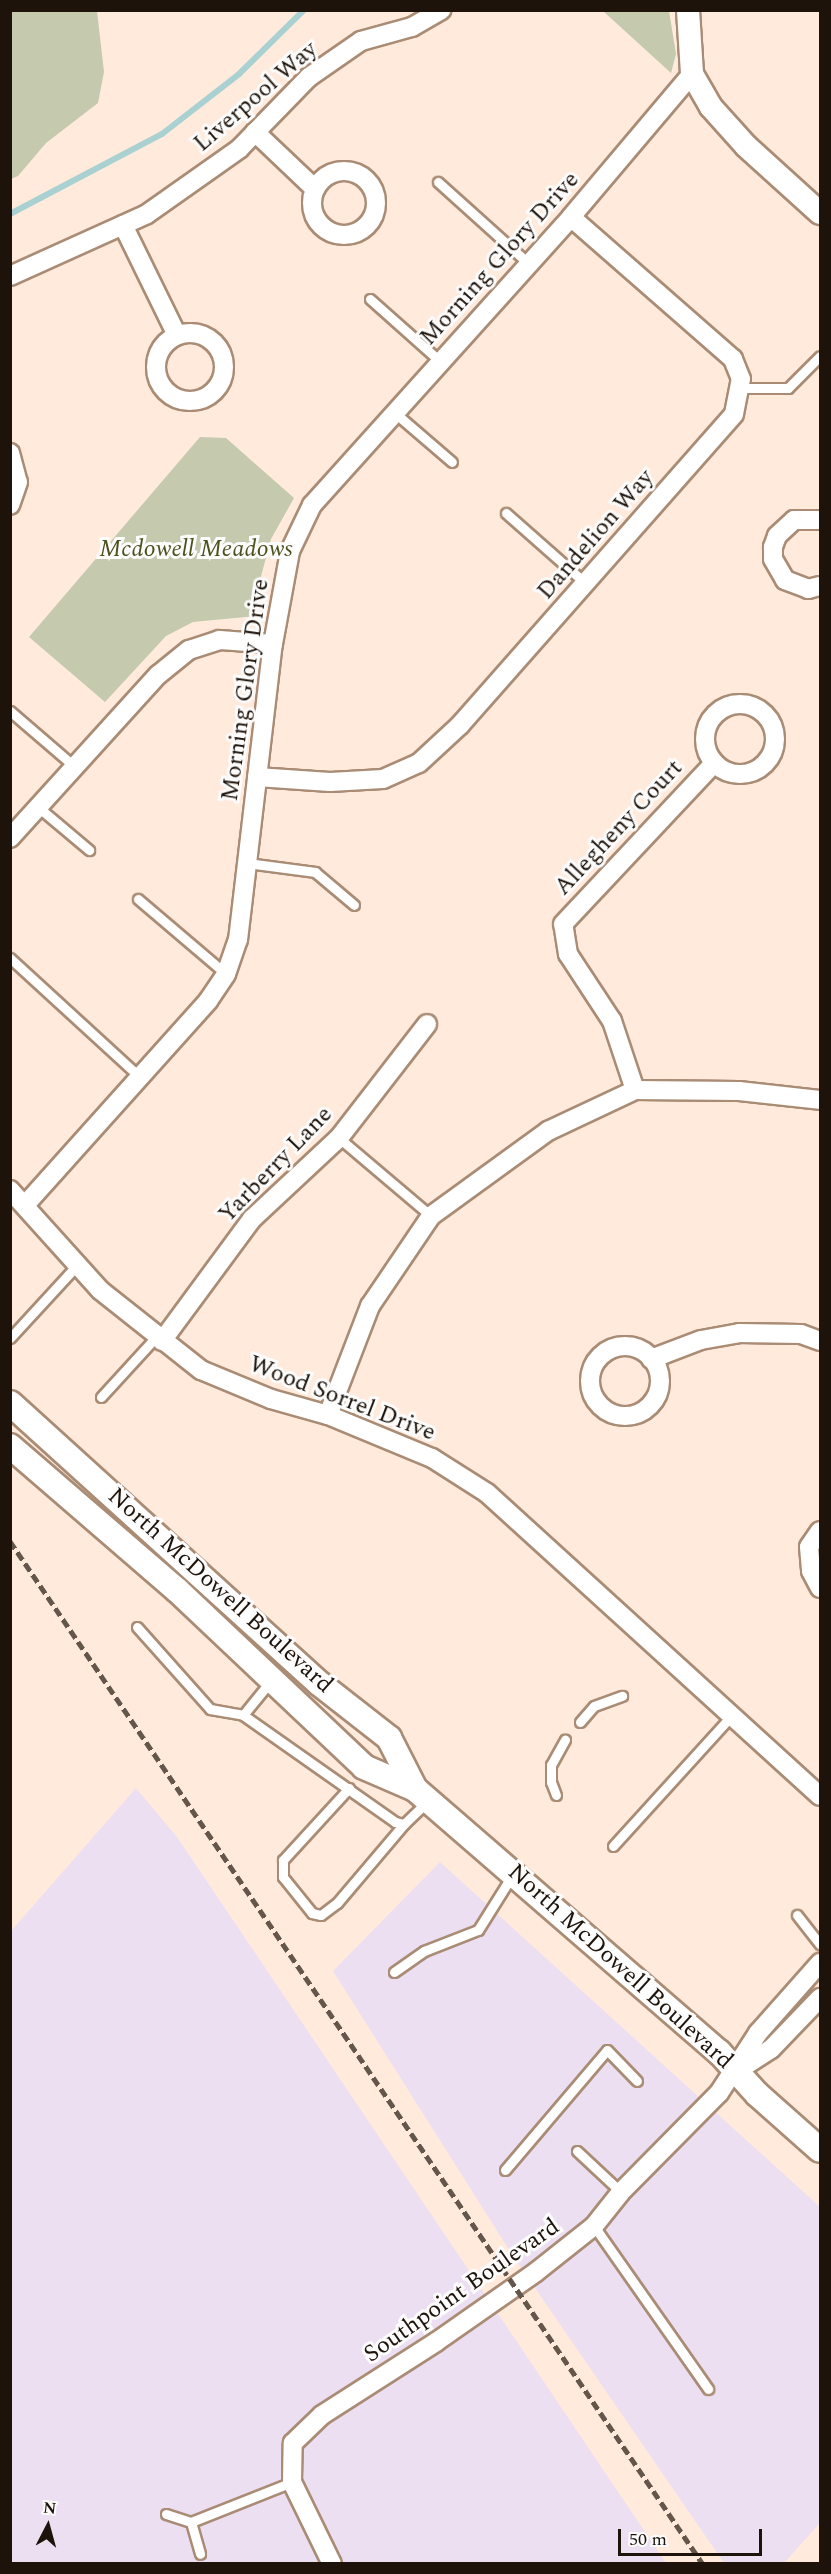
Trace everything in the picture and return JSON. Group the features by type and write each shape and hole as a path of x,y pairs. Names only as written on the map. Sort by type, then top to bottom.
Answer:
{"main road":[{"name":"North McDowell Boulevard","path":"10,1403 320,1684 389,1738 422,1794"},
{"name":"North McDowell Boulevard","path":"10,1446 177,1590 364,1767 422,1794 719,2052 820,2150"}],"street":[{"name":"Liverpool Way","path":"10,276 156,208 239,149 309,76 361,41 412,27 441,10"},
{"path":"688,10 692,75 711,107 746,146 820,213"},
{"name":"Morning Glory Drive","path":"26,1204 208,1001 225,974 238,940 273,644 290,551 312,505 571,217 692,75"},
{"path":"255,132 315,189"},
{"name":"Dandelion Way","path":"257,777 330,782 383,779 419,764 460,725 734,414 741,379 733,359 571,217"},
{"path":"123,225 177,335"},
{"path":"10,453 18,482 10,505"},
{"path":"820,520 794,520 777,536 773,547 773,559 785,580 808,588 820,586"},
{"path":"10,838 158,675 189,650 219,640 273,644"},
{"name":"Allegheny Court","path":"636,1090 612,1021 568,954 563,924 714,763"},
{"name":"Yarberry Lane","path":"159,1339 252,1219 339,1138 427,1024"},
{"path":"328,1415 370,1306 431,1216 548,1131 636,1090 739,1091 820,1100"},
{"name":"Wood Sorrel Drive","path":"10,1190 26,1204 100,1290 201,1370 271,1399 328,1415 432,1458 487,1493 820,1796"},
{"path":"651,1359 701,1340 739,1333 801,1334 820,1341"},
{"path":"820,1531 809,1547 811,1571 820,1588"},
{"name":"Southpoint Boulevard","path":"332,2564 292,2482 293,2443 322,2415 436,2342 594,2226 621,2192 736,2071 758,2033 820,1963"},
{"name":"Southpoint Boulevard","path":"736,2071 771,2049 820,1998"}],"lane":[{"path":"438,182 529,264"},
{"path":"370,299 441,362"},
{"path":"739,388 788,388 820,356"},
{"path":"395,413 452,462"},
{"path":"506,513 585,583"},
{"path":"10,711 75,767"},
{"path":"38,807 89,850"},
{"path":"247,863 315,872 354,905"},
{"path":"138,899 225,974"},
{"path":"10,958 140,1077"},
{"path":"339,1138 431,1216"},
{"path":"10,1338 78,1264"},
{"path":"101,1397 159,1339"},
{"path":"138,1627 210,1709 243,1715 395,1821 404,1824"},
{"path":"243,1715 272,1680"},
{"path":"580,1722 594,1706 622,1696"},
{"path":"613,1846 732,1715"},
{"path":"556,1795 551,1782 551,1765 565,1740"},
{"path":"349,1788 283,1860 283,1876 312,1912 321,1916 337,1903 404,1824 422,1794"},
{"path":"394,1972 424,1951 478,1930 514,1872"},
{"path":"797,1915 820,1944"},
{"path":"505,2170 607,2050 637,2081"},
{"path":"577,2151 621,2192"},
{"path":"594,2226 708,2389"},
{"path":"166,2514 191,2522 292,2482"},
{"path":"191,2522 200,2554"}],"shaded area":[{"path":"136,1788 177,1837 666,2563 11,2564 11,1931"},
{"path":"440,1862 820,2207 820,2523 784,2563 724,2563 513,2256 333,1971"}],"green space":[{"path":"11,10 97,11 104,72 98,103 46,143 18,176 11,179"},
{"path":"603,11 669,11 676,54 671,73"},
{"name":"Mcdowell Meadows","path":"200,437 226,438 294,498 271,539 260,580 257,616 193,622 166,636 105,702 29,637"}],"waterway":[{"path":"10,214 162,134 239,74 304,10"}],"railway":[{"path":"10,1541 703,2564"}]}
